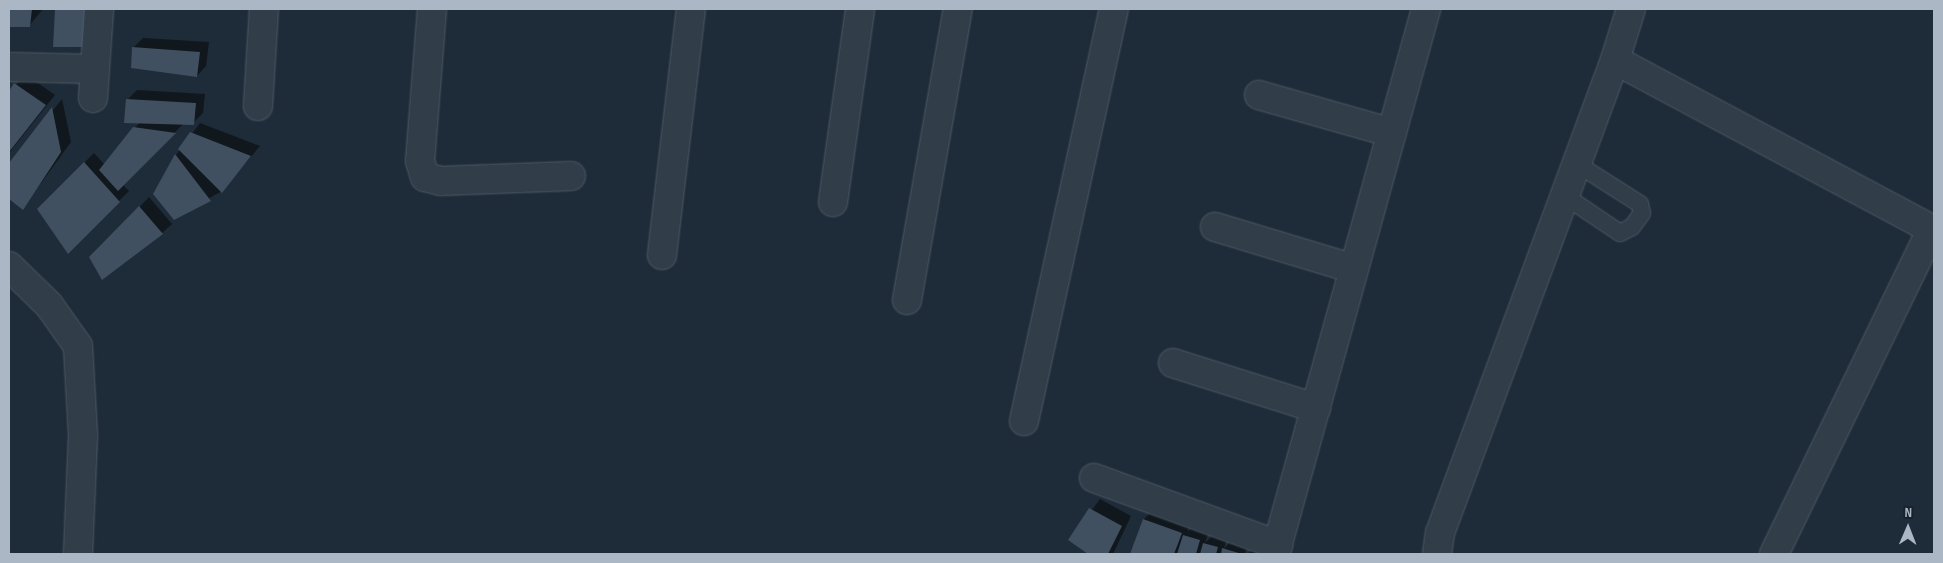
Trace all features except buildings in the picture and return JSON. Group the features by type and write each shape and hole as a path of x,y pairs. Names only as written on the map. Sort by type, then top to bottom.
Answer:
{"street":[{"path":"93,98 99,9"},
{"path":"258,106 264,9"},
{"path":"432,9 420,161 425,177 441,181 571,176"},
{"path":"662,255 691,9"},
{"path":"833,202 860,9"},
{"path":"907,300 958,9"},
{"path":"1024,421 1114,9"},
{"path":"1094,478 1277,550 1426,9"},
{"path":"1437,554 1440,532 1615,60 1631,9"},
{"path":"1615,60 1933,229 1774,554"},
{"path":"9,66 95,69"},
{"path":"1259,95 1392,133"},
{"path":"1215,227 1354,269"},
{"path":"9,266 49,305 78,346 83,436 78,554"},
{"path":"1173,363 1316,408"}],"lane":[{"path":"1565,196 1620,233 1632,228 1642,213 1640,204 1577,164"}]}
